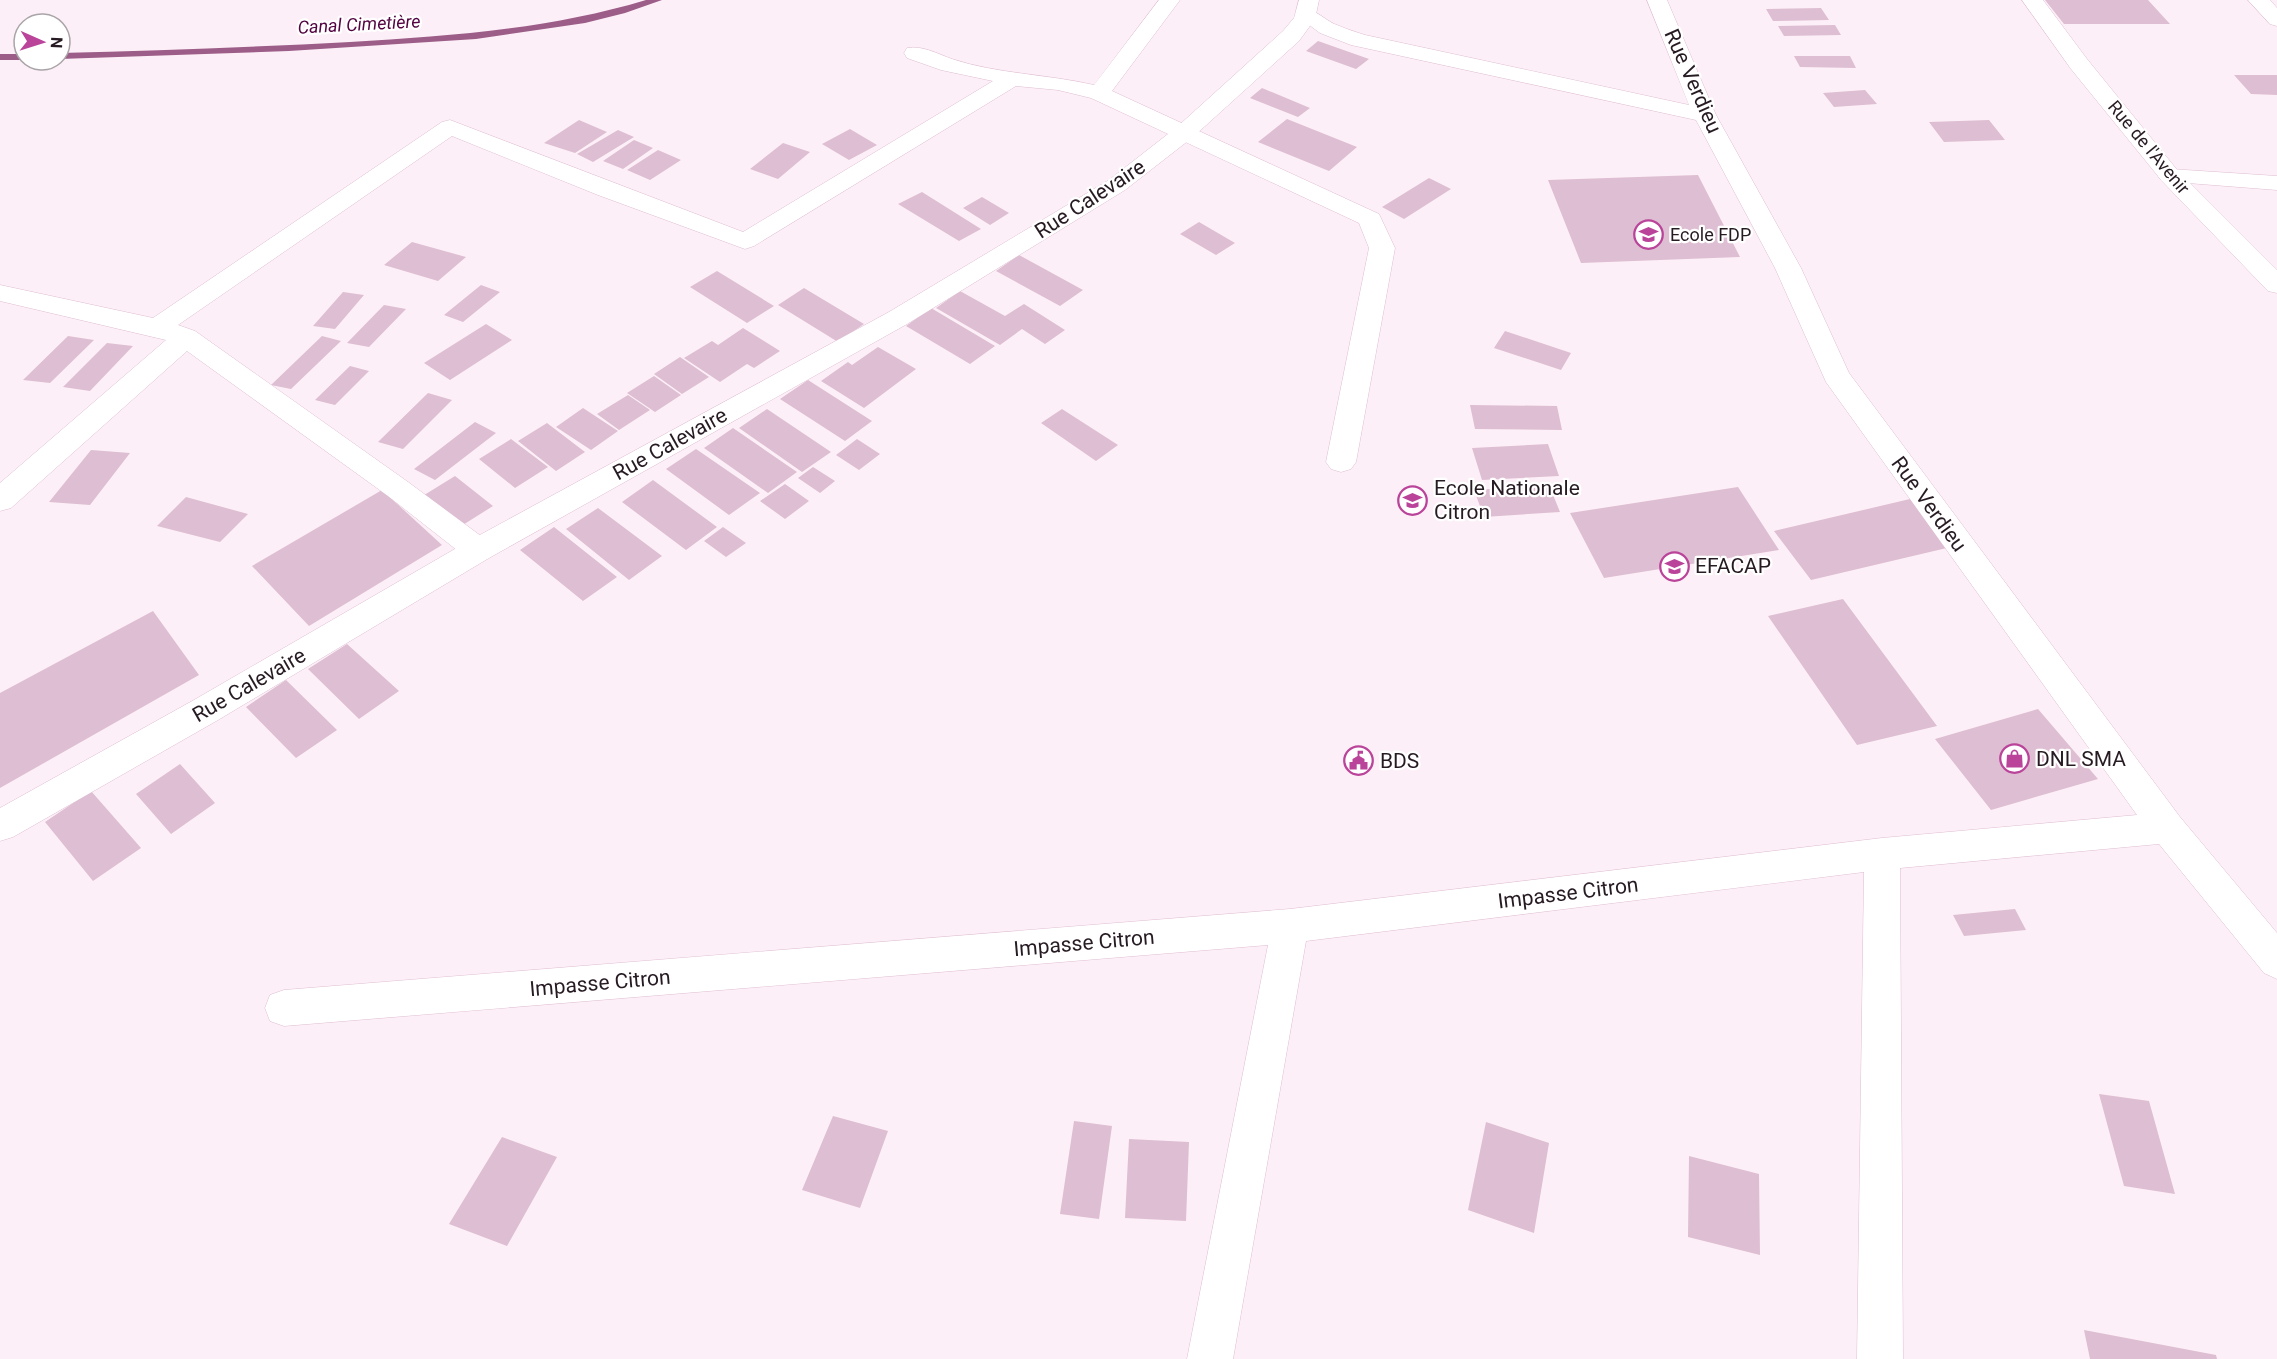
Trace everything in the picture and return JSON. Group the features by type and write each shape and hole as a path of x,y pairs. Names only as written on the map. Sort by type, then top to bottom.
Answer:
{"street":[{"path":"1098,93 1170,0"},
{"name":"Rue Verdieu","path":"1657,0 1706,114 1788,268 1836,376 2167,828 2277,961"},
{"name":"Rue de l'Avenir","path":"2032,0 2079,64 2170,176 2277,285"},
{"path":"2258,0 2277,20"},
{"path":"1307,7 1327,29 1359,40 1706,114"},
{"name":"Rue Calevaire","path":"0,826 206,710 478,550 897,318 1117,185 1185,132 1291,36 1307,7"},
{"path":"1277,48 1314,39 1359,40"},
{"path":"915,53 949,65 1012,79 1058,83 1098,93 1370,219 1382,248 1341,462"},
{"path":"157,327 450,127 607,190 745,241 1012,79"},
{"path":"2170,176 2277,183"},
{"path":"0,293 157,327 186,337 398,489 478,550"},
{"path":"0,500 186,337"},
{"name":"Impasse Citron","path":"284,1008 1290,926 1882,854 2167,828"},
{"path":"1880,1359 1882,854"},
{"path":"1210,1359 1290,926"}],"building":[{"path":"2045,0 2148,0 2170,24 2064,24"},
{"path":"1821,8 1829,20 1773,21 1766,9"},
{"path":"1835,25 1841,35 1784,36 1778,26"},
{"path":"1318,41 1369,59 1356,69 1306,51"},
{"path":"1794,56 1850,56 1856,68 1800,67"},
{"path":"2234,75 2277,75 2277,95 2251,94"},
{"path":"1262,88 1310,108 1298,117 1250,98"},
{"path":"1865,90 1877,104 1834,107 1823,93"},
{"path":"1287,119 1357,147 1329,171 1258,142"},
{"path":"579,120 607,132 575,153 544,143"},
{"path":"1989,120 2005,140 1944,142 1929,122"},
{"path":"850,129 877,145 849,160 822,144"},
{"path":"618,130 634,137 593,162 577,154"},
{"path":"634,140 653,148 623,169 603,161"},
{"path":"783,143 810,152 778,179 750,169"},
{"path":"658,150 681,160 650,180 627,170"},
{"name":"Ecole FDP","path":"1698,175 1740,257 1581,263 1548,180"},
{"path":"1429,178 1451,189 1404,219 1382,207"},
{"path":"922,192 981,229 959,241 898,204"},
{"path":"982,197 1009,213 990,225 963,208"},
{"path":"1199,222 1235,243 1216,255 1180,234"},
{"path":"412,242 466,257 438,281 384,265"},
{"path":"1019,255 1083,290 1060,306 996,271"},
{"path":"717,271 774,306 747,323 690,287"},
{"path":"481,285 500,292 463,322 444,315"},
{"path":"804,288 864,324 838,342 778,305"},
{"path":"960,291 1005,316 1024,304 1065,330 1045,344 1022,329 1000,345 936,308"},
{"path":"343,292 364,295 335,329 313,326"},
{"path":"384,305 406,309 369,347 347,343"},
{"path":"931,308 995,346 970,364 906,326"},
{"path":"486,324 512,340 450,380 424,363"},
{"path":"743,328 780,351 754,368 747,364 720,382 684,358 712,341 718,345"},
{"path":"1505,331 1571,353 1561,370 1494,348"},
{"path":"68,336 94,340 50,383 23,380"},
{"path":"322,336 341,341 291,389 271,385"},
{"path":"107,343 133,346 90,391 63,387"},
{"path":"878,347 916,369 864,408 821,381 848,362 852,365"},
{"path":"680,357 709,377 682,394 654,374"},
{"path":"350,366 369,371 335,405 315,400"},
{"path":"654,376 681,395 655,412 627,393"},
{"path":"808,380 872,421 845,441 780,399"},
{"path":"428,393 452,400 403,449 378,442"},
{"path":"628,395 650,410 619,430 597,414"},
{"path":"1470,405 1557,406 1562,430 1475,429"},
{"path":"583,408 618,431 591,450 556,427"},
{"path":"767,409 831,452 802,472 739,428"},
{"path":"1062,409 1118,445 1096,461 1041,423"},
{"path":"475,422 496,433 435,480 414,469"},
{"path":"547,423 585,452 556,471 518,441"},
{"path":"733,428 797,472 768,493 704,448"},
{"path":"511,439 548,467 515,488 479,459"},
{"path":"857,439 880,454 859,470 836,455"},
{"path":"1548,444 1559,476 1482,480 1472,448"},
{"path":"696,449 760,493 729,515 666,469"},
{"path":"91,450 130,453 90,505 49,502"},
{"path":"813,467 835,481 820,493 798,478"},
{"path":"455,476 493,506 458,528 421,497"},
{"path":"653,480 717,527 686,550 622,502"},
{"path":"785,484 809,501 785,519 760,501"},
{"path":"1549,485 1560,512 1484,517 1474,490"},
{"path":"1738,487 1779,550 1604,578 1570,513"},
{"path":"382,490 442,545 309,626 252,566"},
{"path":"186,497 248,514 220,542 157,526"},
{"path":"1910,499 1951,547 1811,580 1774,531"},
{"path":"598,508 662,556 629,580 566,529"},
{"path":"554,527 617,577 583,601 520,550"},
{"path":"723,527 746,543 726,557 704,541"},
{"path":"1843,599 1937,726 1857,745 1768,616"},
{"path":"153,611 199,675 0,788 0,693"},
{"path":"347,644 399,691 359,719 308,669"},
{"path":"286,680 337,730 296,758 246,707"},
{"name":"DNL SMA","path":"2038,709 2098,779 1991,810 1935,739"},
{"path":"180,764 215,803 171,834 136,794"},
{"path":"91,791 141,848 93,881 45,822"},
{"path":"2015,909 2026,930 1964,936 1953,915"},
{"path":"2099,1094 2149,1101 2175,1194 2124,1186"},
{"path":"833,1116 888,1131 860,1208 802,1190"},
{"path":"1074,1121 1112,1126 1099,1219 1060,1214"},
{"path":"1486,1122 1549,1143 1534,1233 1468,1210"},
{"path":"502,1137 557,1157 507,1246 449,1224"},
{"path":"1129,1139 1189,1142 1186,1221 1125,1218"},
{"path":"1689,1156 1759,1174 1760,1255 1688,1237"},
{"path":"2084,1330 2216,1355 2217,1359 2090,1359"}],"waterway":[{"name":"Canal Cimetière","path":"72,56 289,48 476,36 585,20 657,0"},
{"name":"Canal Cimetière","path":"0,57 12,57"}],"place":[{"name":"Ecole FDP","path":"1649,234"},
{"name":"Ecole Nationale Citron","path":"1413,500"},
{"name":"EFACAP","path":"1674,566"},
{"name":"DNL SMA","path":"2015,759"},
{"name":"BDS","path":"1359,761"}]}
